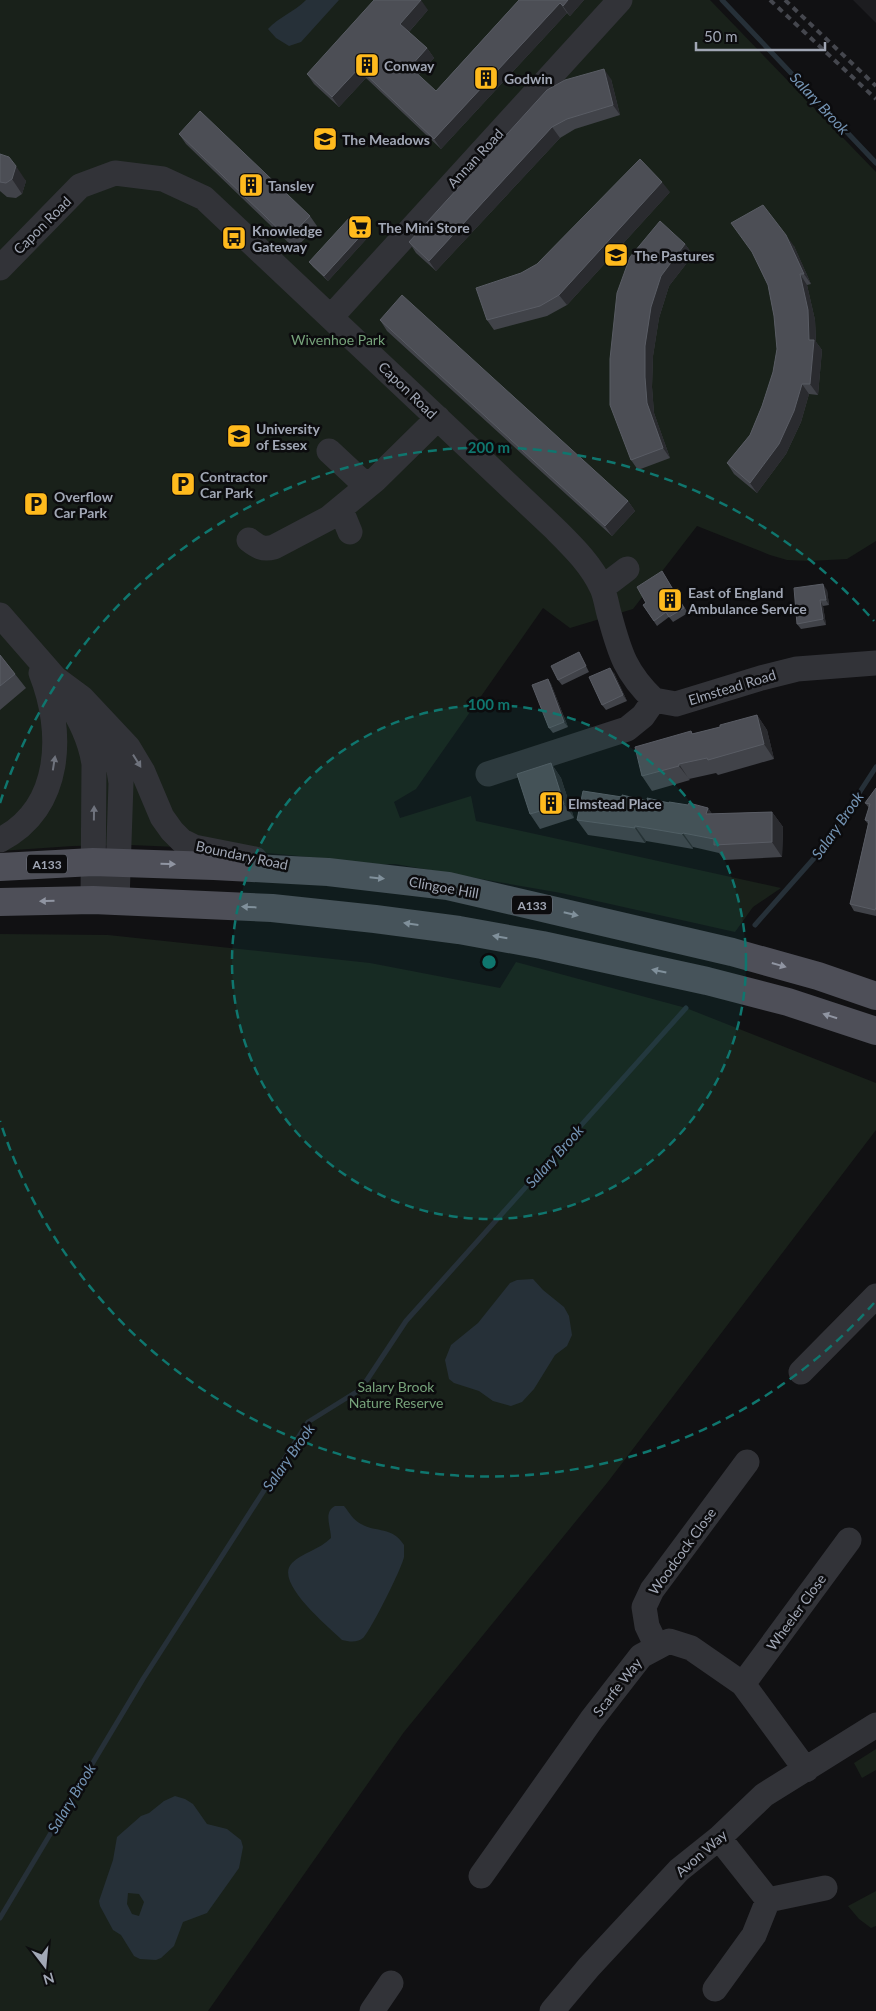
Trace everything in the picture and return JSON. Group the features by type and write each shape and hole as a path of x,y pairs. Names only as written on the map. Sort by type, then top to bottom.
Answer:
{"main road":[{"name":"Clingoe Hill","path":"0,868 106,862 328,872 448,886 732,952 818,976 876,996"},
{"path":"0,902 105,900 272,908 460,930 542,945 707,981 788,1002 876,1031"}],"street":[{"name":"Annan Road","path":"331,317 620,0"},
{"name":"Capon Road","path":"0,268 80,186 115,174 163,179 204,198 554,528 584,560 602,588 617,642 628,670 638,685 654,700"},
{"path":"249,540 259,548 274,547 341,510 375,480 438,418"},
{"path":"329,451 358,479 366,482 375,480"},
{"path":"341,510 350,532"},
{"path":"602,588 627,570"},
{"name":"Boundary Road","path":"0,615 55,678 82,698 128,747 143,772 162,817 182,841 194,847 235,856 328,872"},
{"name":"Boundary Road","path":"0,840 17,830 37,808 48,786 54,766 55,740 51,703 34,655"},
{"name":"Elmstead Road","path":"654,700 676,704 796,669 876,663"},
{"name":"Boundary Road","path":"55,678 86,730 92,750 106,862 105,900"},
{"name":"Boundary Road","path":"82,698 110,744 118,764 121,783 106,862"},
{"path":"488,774 627,729 643,716 654,700"},
{"path":"801,1372 876,1296"},
{"name":"Woodcock Close","path":"657,1647 647,1626 644,1607 652,1590 747,1462"},
{"name":"Wheeler Close","path":"743,1684 849,1540"},
{"name":"Scarfe Way","path":"481,1876 641,1656 669,1641 691,1648 743,1684 806,1770"},
{"name":"Avon Way","path":"555,2010 589,1967 673,1876 699,1852 719,1838 764,1795 876,1725"},
{"path":"719,1838 768,1900"},
{"path":"768,1900 825,1888"},
{"path":"715,1989 754,1935 768,1900"},
{"path":"372,2011 391,1983"}],"shaded area":[{"path":"306,0 339,0 301,42 289,46 276,38 268,29"},
{"path":"853,0 876,0 876,23"},
{"path":"533,1279 564,1307 569,1316 572,1335 567,1346 555,1355 534,1389 522,1402 511,1406 493,1401 479,1391 454,1383 449,1379 445,1360 451,1345 478,1323 510,1283 517,1280"},
{"path":"335,1506 344,1506 358,1522 367,1527 389,1532 404,1545 402,1563 368,1631 362,1639 351,1642 342,1640 305,1604 290,1581 288,1571 296,1559 331,1538 328,1516 331,1509"},
{"path":"175,1796 185,1799 193,1804 207,1824 227,1829 241,1840 243,1847 239,1868 207,1913 183,1922 174,1946 161,1958 156,1960 140,1959 134,1956 121,1935 113,1930 99,1901 113,1860 117,1837 141,1816 149,1813 164,1801","holes":["128,1893 139,1894 144,1902 139,1916 132,1914 127,1904"]}],"green space":[{"name":"Wivenhoe Park","path":"0,0 710,0 876,172 876,541 847,559 787,560 697,526 633,609 570,628 543,608 416,789 394,802 400,818 471,796 476,821 781,888 753,907 735,932 561,893 395,864 361,865 330,859 224,849 130,845 73,846 0,851"},
{"name":"Salary Brook Nature Reserve","path":"0,934 108,935 370,963 500,988 516,962 686,1008 876,1083 876,1130 607,1483 404,1732 208,2011 0,2011"},
{"path":"876,1749 876,1770 862,1778 854,1763"},
{"path":"876,1891 876,1926 871,1928 859,1919 848,1906"}],"building":[{"path":"374,0 421,0 400,24 427,48 410,67 436,91 519,0 568,0 563,6 560,3 434,139 359,68 332,97 307,74"},
{"path":"604,69 613,105 567,119 552,127 429,261 409,242 547,90 565,80"},
{"name":"Tansley","path":"200,111 310,216 288,238 179,134"},
{"path":"0,154 9,157 16,166 12,179 6,183 0,182"},
{"path":"640,159 662,182 559,295 540,306 487,320 476,288 521,273 537,264"},
{"path":"763,205 786,235 804,274 800,274 808,310 809,340 814,340 810,384 802,384 794,411 779,444 750,483 727,463 750,435 773,372 777,349 774,316 768,285 752,252 731,223"},
{"path":"351,216 366,230 324,276 309,262"},
{"path":"660,221 685,244 661,276 651,307 645,346 647,403 663,448 631,460 610,405 610,359 617,293 630,257"},
{"path":"402,295 628,501 605,526 380,320"},
{"name":"East of England Ambulance Service","path":"662,571 684,608 669,617 666,612 654,621 643,605 646,603 637,587"},
{"path":"823,584 826,600 820,600 823,619 797,624 794,588"},
{"path":"579,652 586,666 558,680 551,666"},
{"path":"0,655 15,674 0,686"},
{"path":"610,668 623,695 602,705 589,677"},
{"path":"548,679 564,722 549,728 532,685"},
{"path":"757,715 764,744 708,760 707,758 679,764 679,766 642,776 635,747 691,731 692,734 720,727 720,725"},
{"path":"551,763 564,804 530,814 517,774"},
{"path":"876,788 875,910 850,904 869,821 865,820 870,804 865,803"},
{"path":"583,791 622,797 622,795 648,801 647,798 669,803 688,805 689,803 708,808 706,814 772,812 772,842 714,845 714,839 683,833 577,820"}],"waterway":[{"name":"Salary Brook","path":"722,0 876,163"},
{"name":"Salary Brook","path":"755,925 824,847 876,767"},
{"name":"Salary Brook","path":"0,1918 143,1679 308,1422 361,1389 406,1321 686,1008"}],"railway":[{"path":"770,0 876,99"},
{"path":"785,0 876,86"}],"place":[{"name":"Conway","path":"367,65"},
{"name":"Godwin","path":"486,78"},
{"name":"The Meadows","path":"325,139"},
{"name":"Tansley","path":"251,185"},
{"name":"The Mini Store","path":"360,227"},
{"name":"Knowledge Gateway","path":"234,238"},
{"name":"The Pastures","path":"616,255"},
{"name":"University of Essex","path":"239,436"},
{"name":"Contractor Car Park","path":"183,484"},
{"name":"Overflow Car Park","path":"36,504"},
{"name":"East of England Ambulance Service","path":"670,600"},
{"name":"Elmstead Place","path":"551,803"}]}
